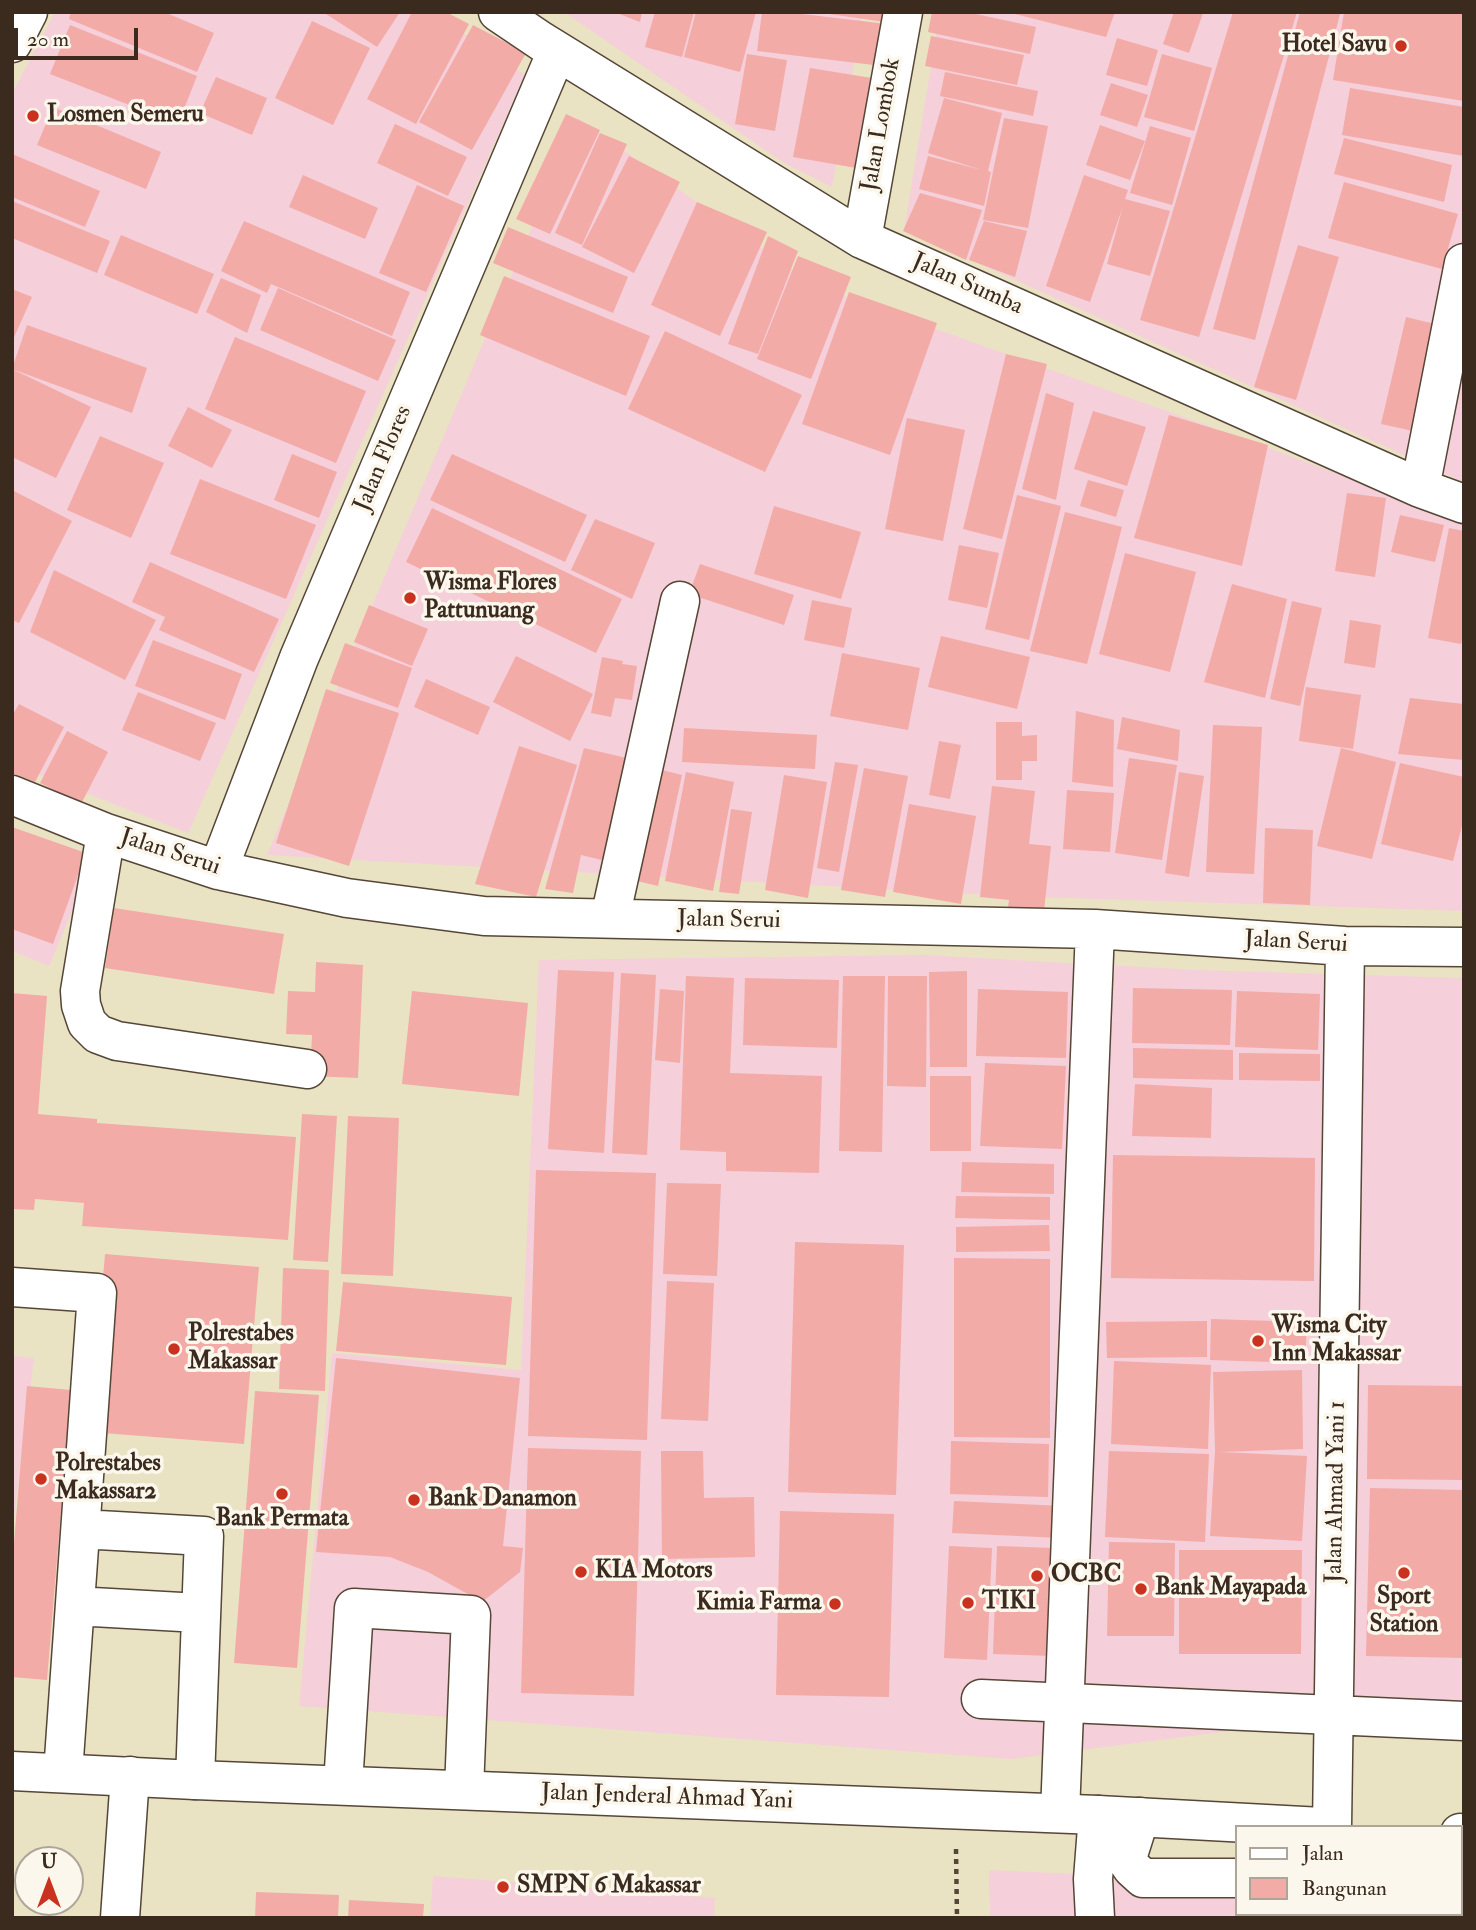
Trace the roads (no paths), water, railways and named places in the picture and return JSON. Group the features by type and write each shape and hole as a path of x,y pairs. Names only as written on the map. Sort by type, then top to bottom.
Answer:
{"main road":[{"path":"12,43 28,12"},
{"name":"Jalan Sumba","path":"498,12 862,239 1420,488 1464,504"},
{"name":"Jalan Lombok","path":"862,239 902,12"},
{"name":"Jalan Flores","path":"218,870 299,658 557,51"},
{"path":"1420,488 1464,263"},
{"path":"610,918 680,601"},
{"name":"Jalan Serui","path":"12,794 106,833 218,870 347,898 484,916 1095,929 1345,946 1464,947"},
{"path":"106,833 80,991 87,1023 98,1034 117,1041 307,1069"},
{"path":"1060,1814 1095,929"},
{"name":"Jalan Ahmad Yani 1","path":"1332,1825 1345,946"},
{"path":"12,1287 97,1293 63,1773"},
{"path":"81,1529 204,1536 195,1780"},
{"path":"75,1606 200,1613"},
{"path":"343,1786 354,1608 471,1615 464,1790"},
{"path":"981,1699 1464,1721"},
{"name":"Jalan Jenderal Ahmad Yani","path":"12,1771 1098,1815 1279,1825"},
{"path":"120,1918 130,1776"},
{"path":"1095,1918 1093,1879 1098,1815"},
{"path":"1140,1817 1128,1862 1143,1878 1234,1878"}],"place":[{"name":"Hotel Savu","path":"1401,46"},
{"name":"Losmen Semeru","path":"33,116"},
{"name":"Wisma Flores Pattunuang","path":"410,598"},
{"name":"Wisma City Inn Makassar","path":"1258,1341"},
{"name":"Polrestabes Makassar","path":"174,1349"},
{"name":"Polrestabes Makassar2","path":"41,1479"},
{"name":"Bank Permata","path":"282,1494"},
{"name":"Bank Danamon","path":"414,1500"},
{"name":"KIA Motors","path":"581,1572"},
{"name":"Sport Station","path":"1404,1573"},
{"name":"OCBC","path":"1037,1576"},
{"name":"Bank Mayapada","path":"1141,1589"},
{"name":"TIKI","path":"968,1603"},
{"name":"Kimia Farma","path":"835,1604"},
{"name":"SMPN 6 Makassar","path":"503,1887"}]}
